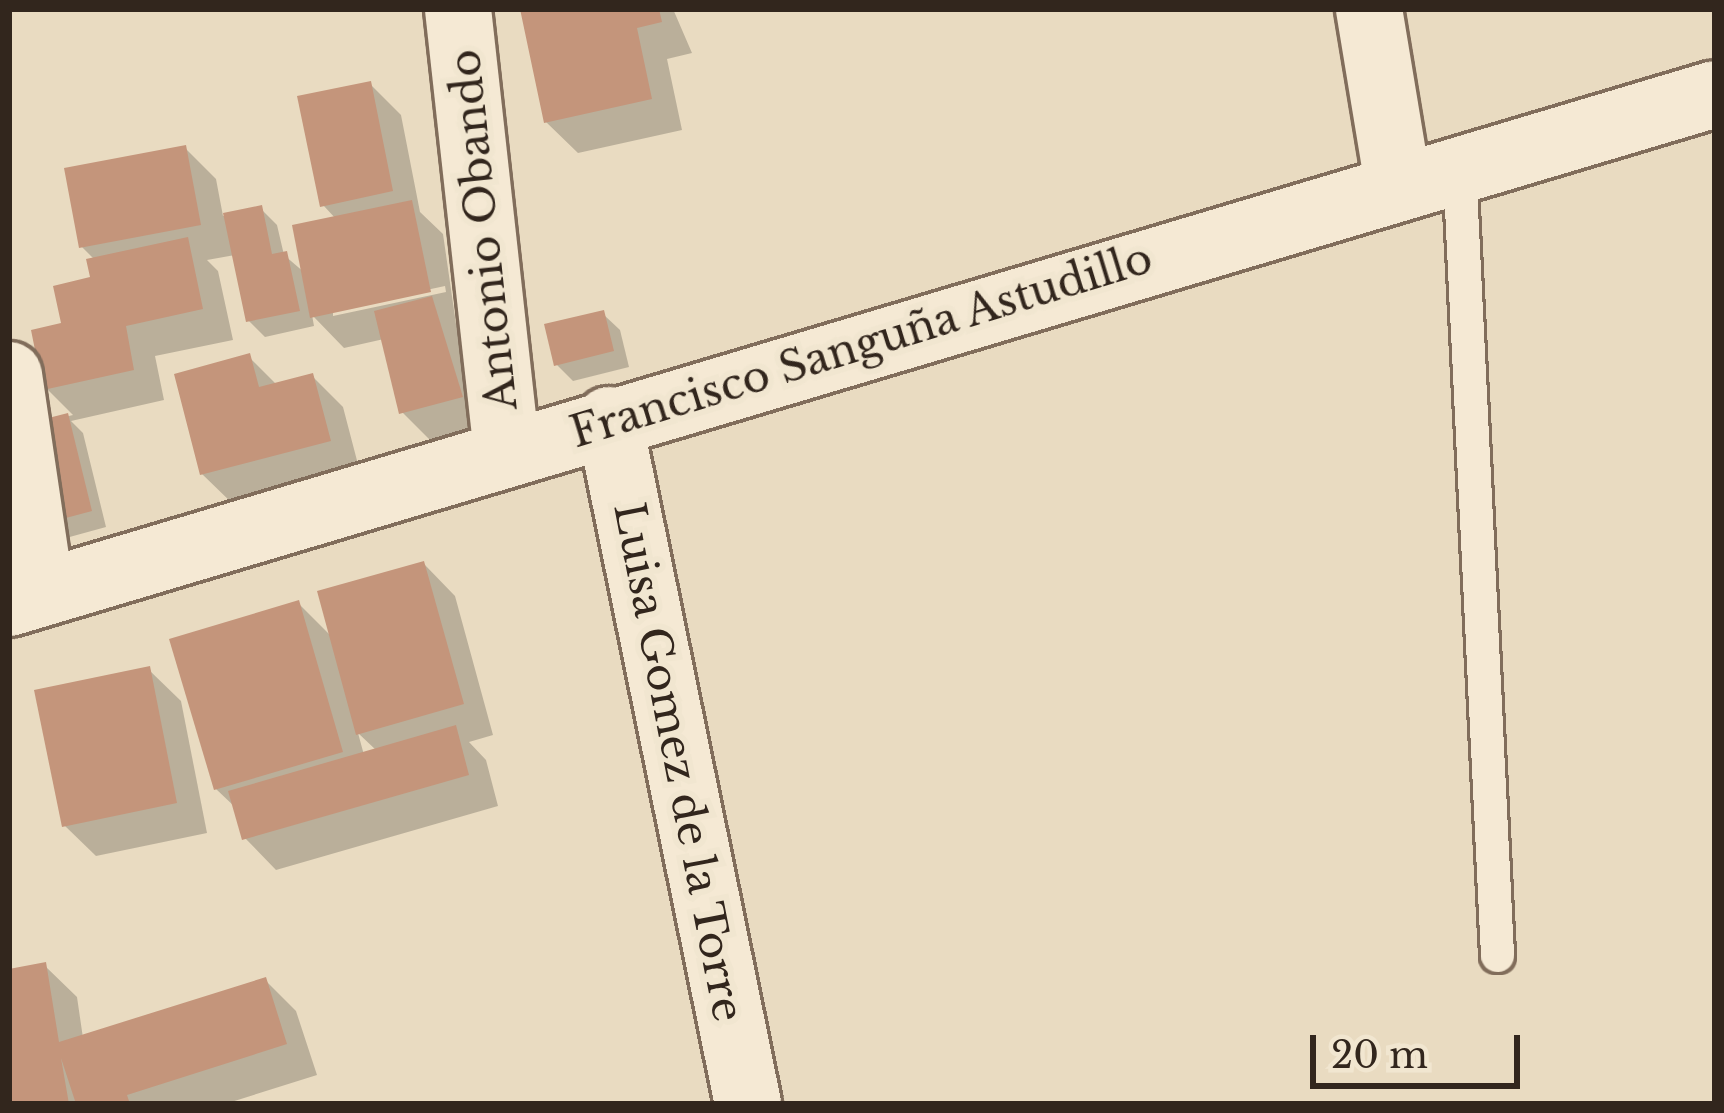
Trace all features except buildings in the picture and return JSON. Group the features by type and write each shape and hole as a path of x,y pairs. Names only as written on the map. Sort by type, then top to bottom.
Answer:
{"street":[{"name":"Antonio Obando","path":"458,9 507,451"},
{"path":"1369,9 1429,175"},
{"name":"Francisco Sanguña Astudillo","path":"25,598 1429,175 1715,94"},
{"path":"9,375 25,598"},
{"name":"Luisa Gomez de la Torre","path":"609,420 748,1104"}],"lane":[{"path":"1429,175 1497,955"}]}
